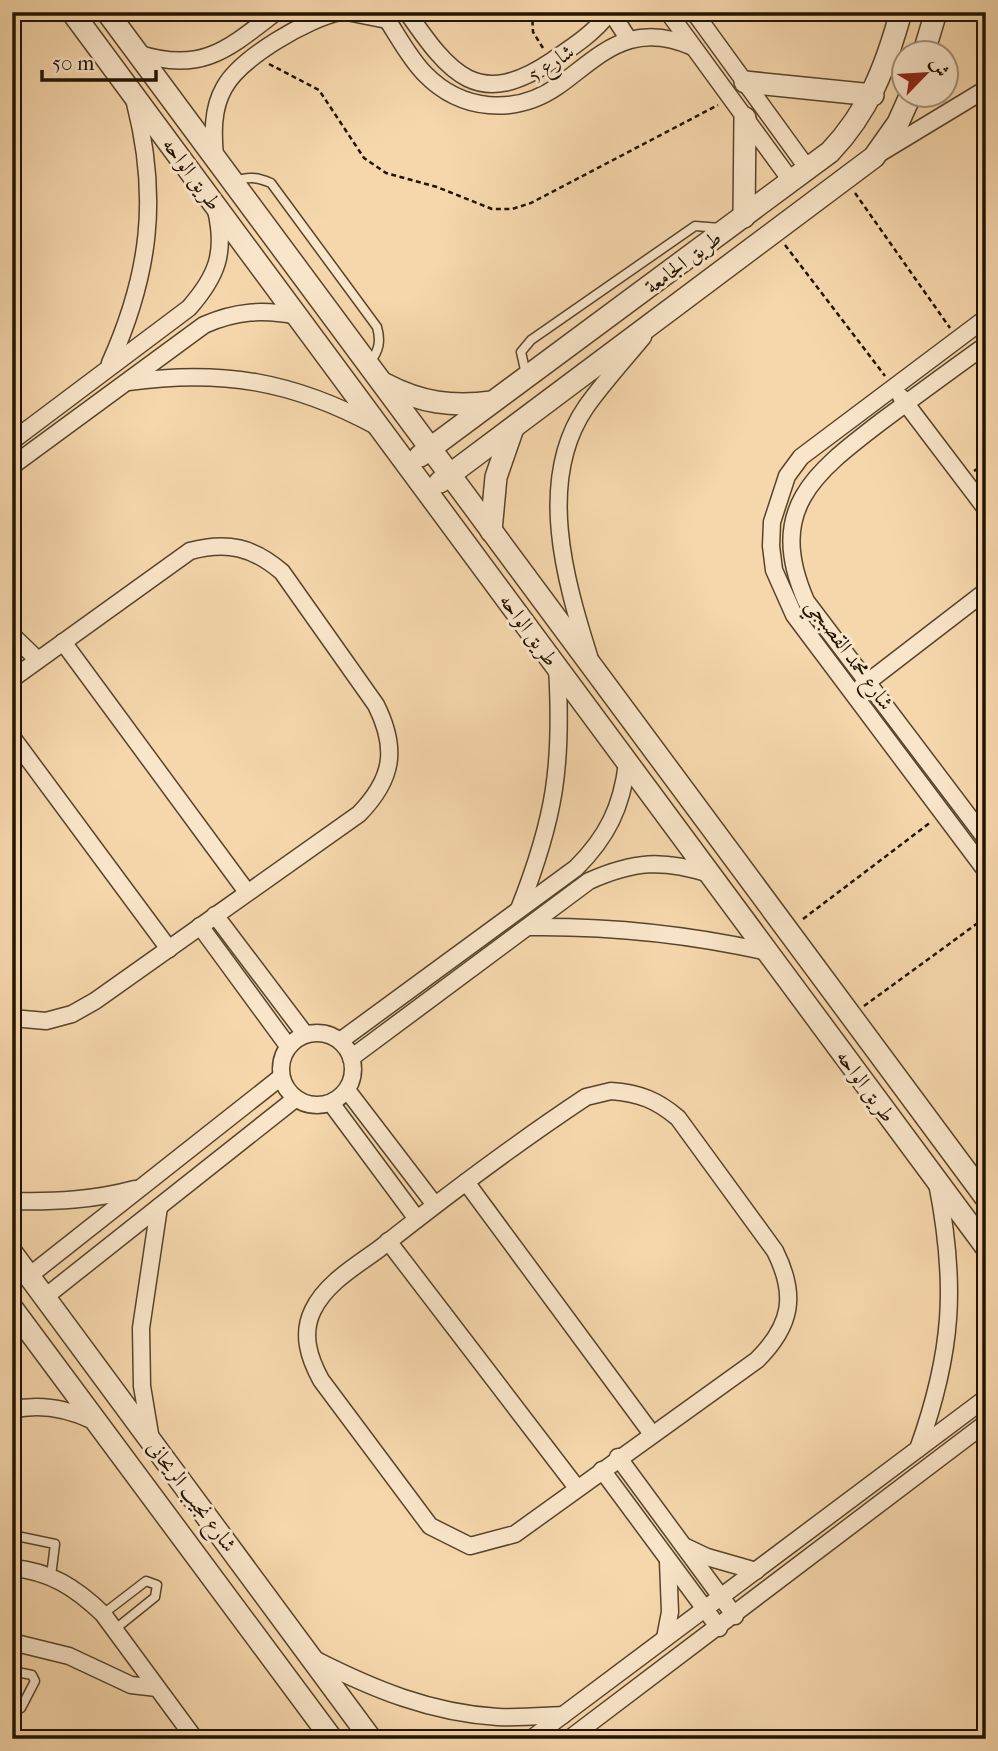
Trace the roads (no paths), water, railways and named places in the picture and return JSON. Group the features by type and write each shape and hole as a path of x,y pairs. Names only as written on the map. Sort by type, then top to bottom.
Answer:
{"street":[{"name":"طريق الواحه","path":"72,12 986,1247"},
{"name":"طريق الواحه","path":"107,12 986,1198"},
{"path":"137,52 159,60 183,62 206,58 228,50 276,12"},
{"path":"215,157 215,111 224,87 240,68 300,26 320,16 341,12"},
{"path":"347,12 385,16"},
{"name":"شارع 5","path":"407,12 428,43 456,73 485,83 516,82 590,35 611,12"},
{"path":"611,12 629,40"},
{"path":"668,12 714,75 738,90 800,175"},
{"path":"694,12 731,63 745,118 744,217"},
{"name":"طريق الجامعة","path":"408,465 800,175 846,134 873,95 901,12"},
{"path":"928,38 936,12"},
{"name":"شارع 5","path":"385,16 423,72 456,97 496,106 537,98 602,53 629,40 655,37 693,47"},
{"path":"99,48 121,32"},
{"path":"411,55 428,43"},
{"path":"714,75 731,63"},
{"path":"874,157 921,125 986,89"},
{"path":"738,90 873,95"},
{"path":"104,370 131,312 148,232 149,186 144,139 133,93"},
{"name":"طريق الجامعة","path":"427,492 874,157 898,123 905,108"},
{"path":"745,118 800,175"},
{"path":"12,441 189,308 208,287 219,261 219,210 239,190"},
{"path":"12,466 204,325 226,316 274,311 297,316"},
{"name":"شارع محمد القصبجي","path":"986,318 801,457 787,476 772,522 774,570 782,594 794,615 986,872"},
{"path":"593,668 567,581 563,556 562,472 570,439 585,408 657,319"},
{"name":"شارع محمد القصبجي","path":"986,345 819,471 801,501 792,534 792,557 806,601 986,839"},
{"path":"104,370 119,387"},
{"path":"119,387 202,376 257,381 300,391 342,407 381,429"},
{"path":"381,383 408,396 436,404 465,405 494,401"},
{"path":"893,387 986,509"},
{"path":"492,531 496,477 514,427"},
{"path":"12,679 190,551 214,544 240,546 263,555 282,572 376,705 387,727 391,751 376,797 359,814 169,949 72,1014 47,1021 12,1018"},
{"path":"853,693 986,591"},
{"path":"12,635 38,660"},
{"path":"63,642 247,892"},
{"path":"519,909 542,851 556,791 561,729 556,667"},
{"path":"12,737 169,949"},
{"path":"340,1041 576,868 597,847 617,812 624,793 627,763"},
{"path":"351,1058 589,881 617,868 649,863 680,865 710,874"},
{"path":"215,915 305,1034"},
{"path":"200,926 288,1046"},
{"path":"529,927 589,926 649,930 768,952"},
{"path":"317,1032 340,1041 351,1058 352,1080 347,1090 331,1103 313,1106 295,1099 281,1077 281,1060 288,1046 305,1034 317,1032"},
{"path":"29,1276 281,1077"},
{"path":"347,1090 435,1205"},
{"path":"611,1091 636,1092 659,1102 678,1118 775,1251 786,1273 789,1297 785,1321 775,1343 757,1360 514,1534 470,1546 430,1526 415,1509 321,1380 310,1359 307,1335 312,1311 325,1291 435,1205 586,1097 611,1091"},
{"path":"45,1297 295,1099"},
{"path":"331,1103 417,1219"},
{"path":"918,1448 939,1384 947,1344 951,1289 947,1235 937,1181"},
{"path":"466,1182 652,1434"},
{"path":"12,1200 55,1202 99,1198 141,1188"},
{"path":"151,1442 142,1386 141,1328 159,1207"},
{"path":"388,1241 577,1488"},
{"name":"شارع نجيب الريحانى","path":"12,1254 371,1739"},
{"name":"شارع نجيب الريحانى","path":"12,1308 332,1739"},
{"path":"531,1739 986,1398"},
{"path":"12,1410 49,1407 75,1412 99,1424"},
{"path":"569,1739 736,1616 986,1423"},
{"path":"618,1457 736,1616"},
{"path":"602,1469 719,1628"},
{"path":"182,1535 206,1516"},
{"path":"684,1546 707,1557 756,1571"},
{"path":"665,1638 670,1612 667,1559"},
{"path":"12,1569 51,1576 69,1585 103,1614 195,1739"},
{"path":"12,1643 69,1656 131,1685 157,1688"},
{"path":"313,1659 371,1688 433,1708 498,1717 563,1715"}],"lane":[{"path":"239,190 246,177 271,183 377,327 380,338 377,352 368,364"},
{"path":"12,1535 55,1544 51,1576"},
{"path":"103,1614 146,1581 157,1585 155,1597 114,1630"},
{"path":"12,1671 32,1675 35,1681 21,1707 12,1713"}]}
